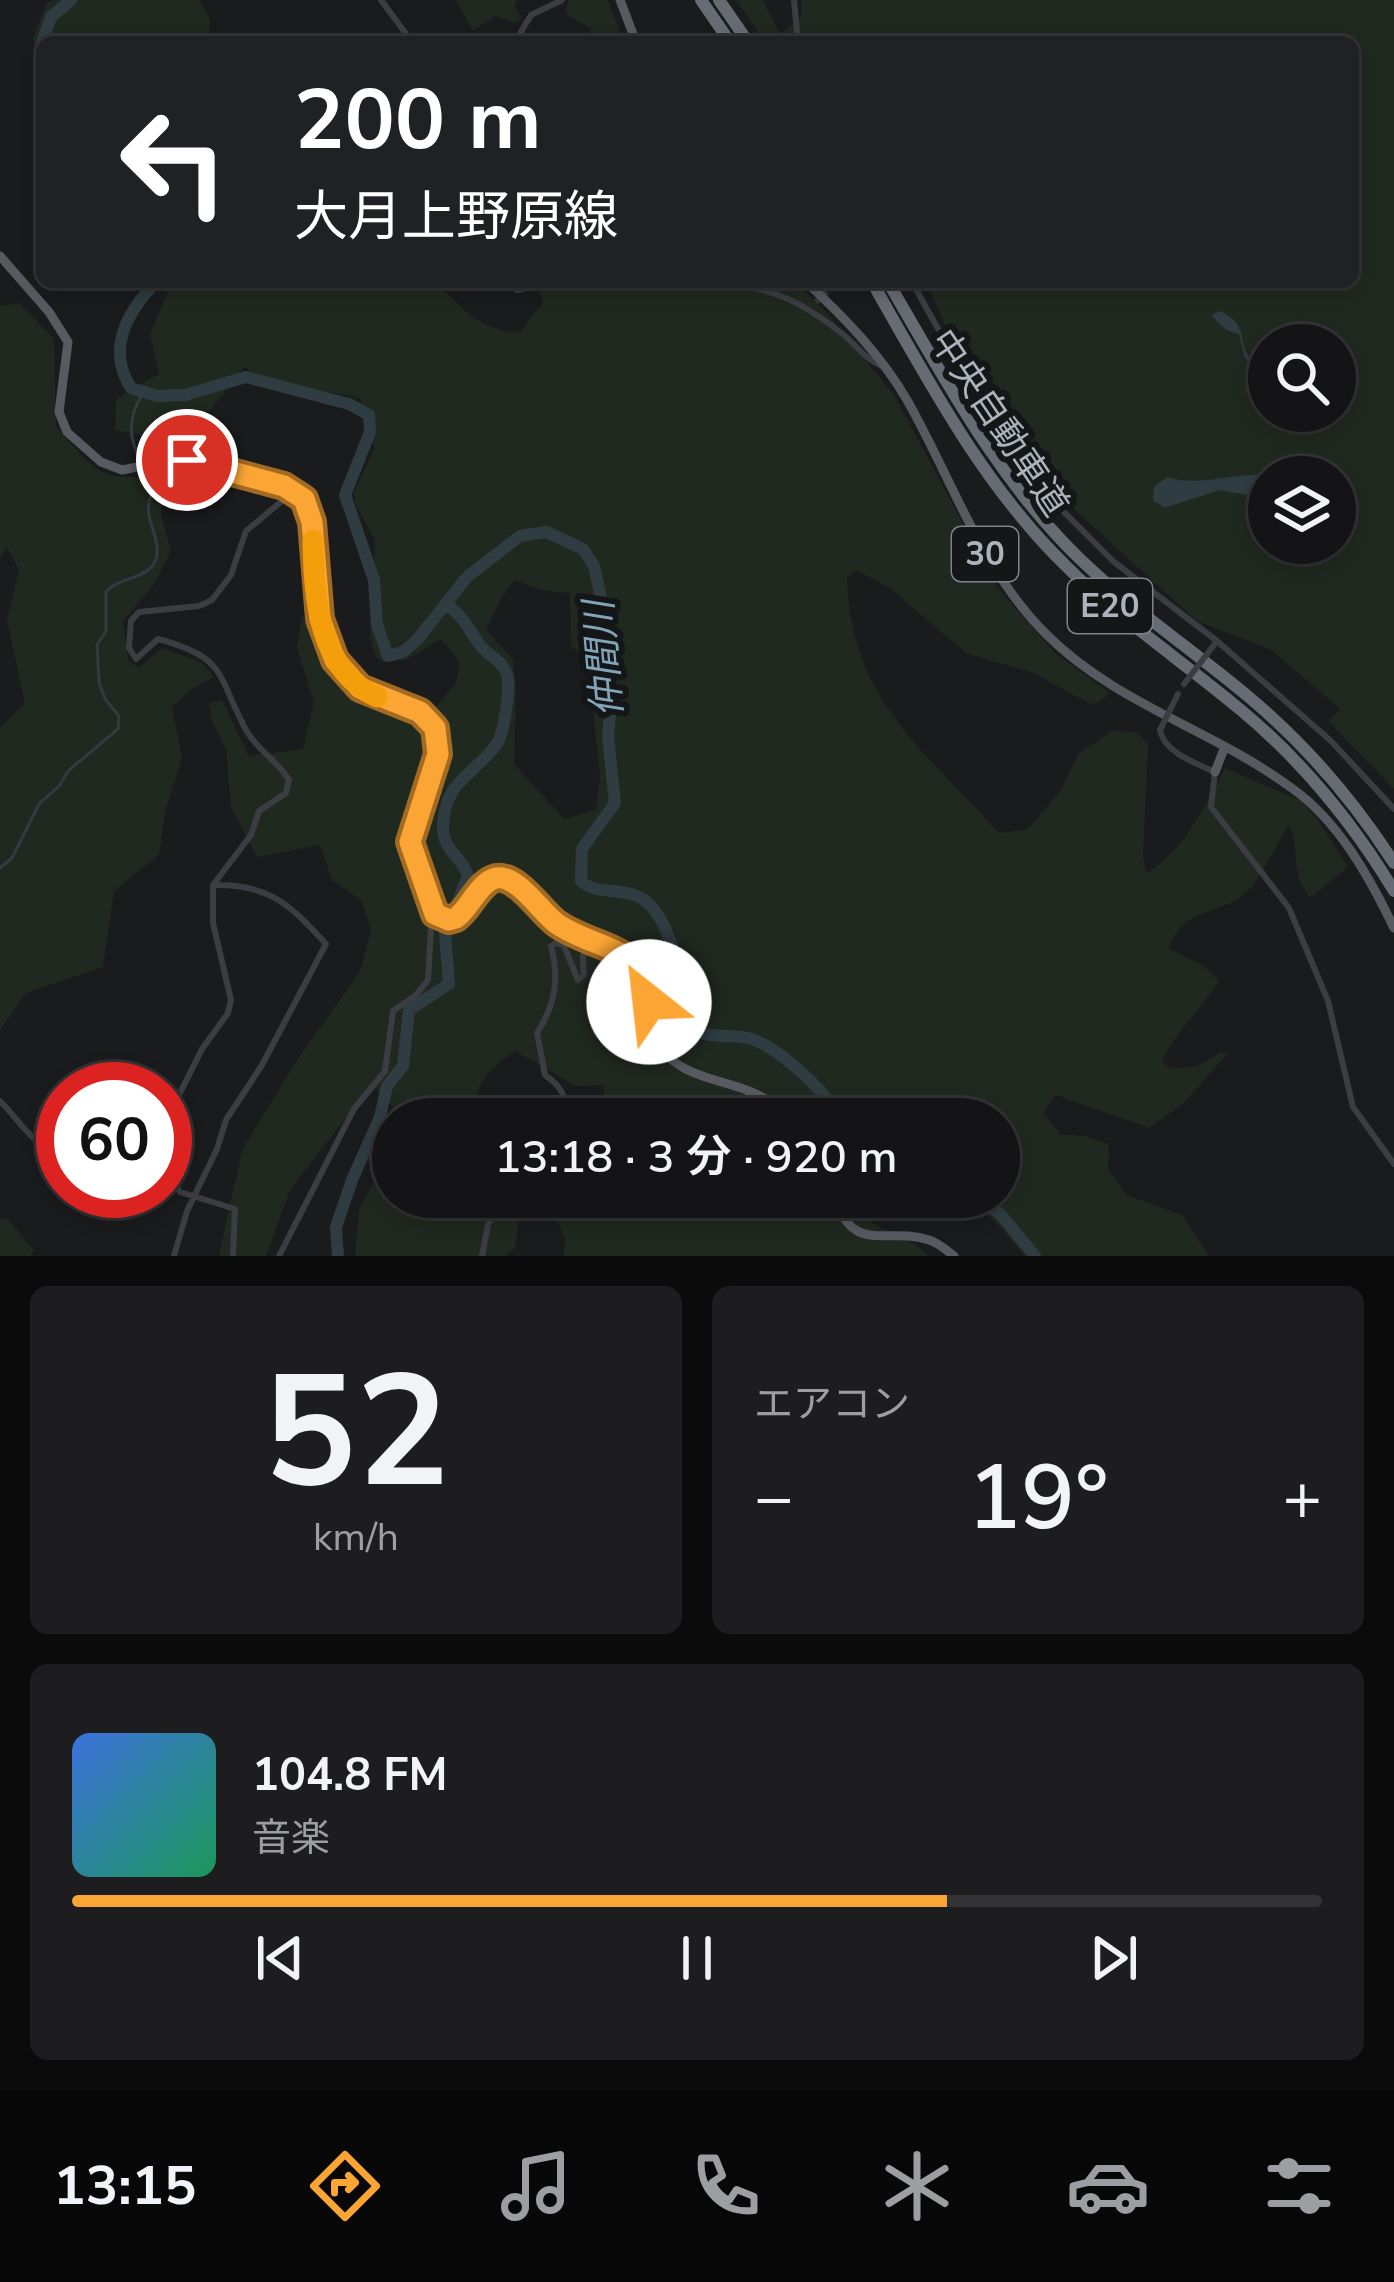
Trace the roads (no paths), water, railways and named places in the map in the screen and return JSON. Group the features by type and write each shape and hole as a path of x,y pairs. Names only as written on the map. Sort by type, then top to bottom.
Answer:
{"highway":[{"path":"700,0 726,36"},
{"path":"719,0 744,36"},
{"name":"中央自動車道","path":"875,288 959,432 1043,542 1097,595 1277,742 1355,830 1394,891"},
{"name":"中央自動車道","path":"892,288 989,450 1053,531 1106,582 1286,730 1344,793 1394,862"}],"main road":[{"path":"620,0 634,36"},
{"path":"0,256 49,312 68,342 59,412 67,432 88,454 122,470 172,460 195,461 294,491 304,499 311,517 315,590 335,660 360,688 420,712 437,733 438,754 410,842 438,914 460,916 484,885 502,878 516,885 562,927 636,962 650,987 650,1030 671,1061 694,1075 762,1098"},
{"name":"30","path":"812,288 885,368 915,416 988,559 1029,616 1102,681 1282,781 1312,805 1367,878 1394,928"},
{"path":"1215,772 1224,749"},
{"path":"842,1218 854,1231 884,1240 926,1239 954,1256"}],"street":[{"path":"382,0 408,36"},
{"path":"519,36 531,15 562,0"},
{"path":"794,0 797,36"},
{"path":"753,288 813,306 865,358 885,368"},
{"path":"915,288 987,417 1042,491 1114,562 1331,741 1394,809"},
{"path":"192,1069 231,1000 213,923 213,885 251,835 259,811 286,793 290,780 246,730 218,668 187,646 158,639 136,659 129,648 130,621 139,612 199,606 212,600 230,575 249,527 294,491"},
{"path":"1216,643 1184,684 1160,730 1169,748 1215,772 1211,807 1288,908 1328,1001 1353,1107 1394,1164"},
{"path":"175,1256 226,1120 262,1065 326,944 300,915 271,896 245,884 213,885"},
{"path":"279,1256 354,1109 382,1077 393,1011 425,985 438,914"},
{"path":"565,1098 557,1083 545,1075 537,1033 552,1012 556,984 551,946 564,946 578,980 584,976 584,956 591,949 612,950"},
{"path":"0,1101 36,1143"},
{"path":"194,1197 235,1209 233,1256"},
{"path":"482,1256 492,1218"}],"waterway":[{"name":"仲間川","path":"44,36 51,17 71,0"},
{"name":"仲間川","path":"151,288 129,318 120,345 131,388 157,396 185,395 246,377 349,404 369,415 370,432 345,495 374,580 377,625 388,656 403,652 417,640 467,577 520,536 547,532 583,549 594,566 605,616 615,803 582,849 581,881 596,889 632,894 649,904 667,933 700,1033 760,1043 786,1059 825,1098"},
{"path":"143,393 131,428 144,463"},
{"path":"0,868 12,858 39,804 68,771 118,729 119,716 99,683 97,645 106,631 106,592 148,570 156,558 148,512 155,478 150,471"},
{"path":"338,1256 336,1227 380,1117 387,1086 403,1066 409,1010 449,984 445,933 468,876 444,836 444,813 454,790 496,745 506,709 504,668 445,604"},
{"name":"仲間川","path":"1003,1218 1035,1256"}],"tunnel":[{"path":"816,302 831,288"}]}
